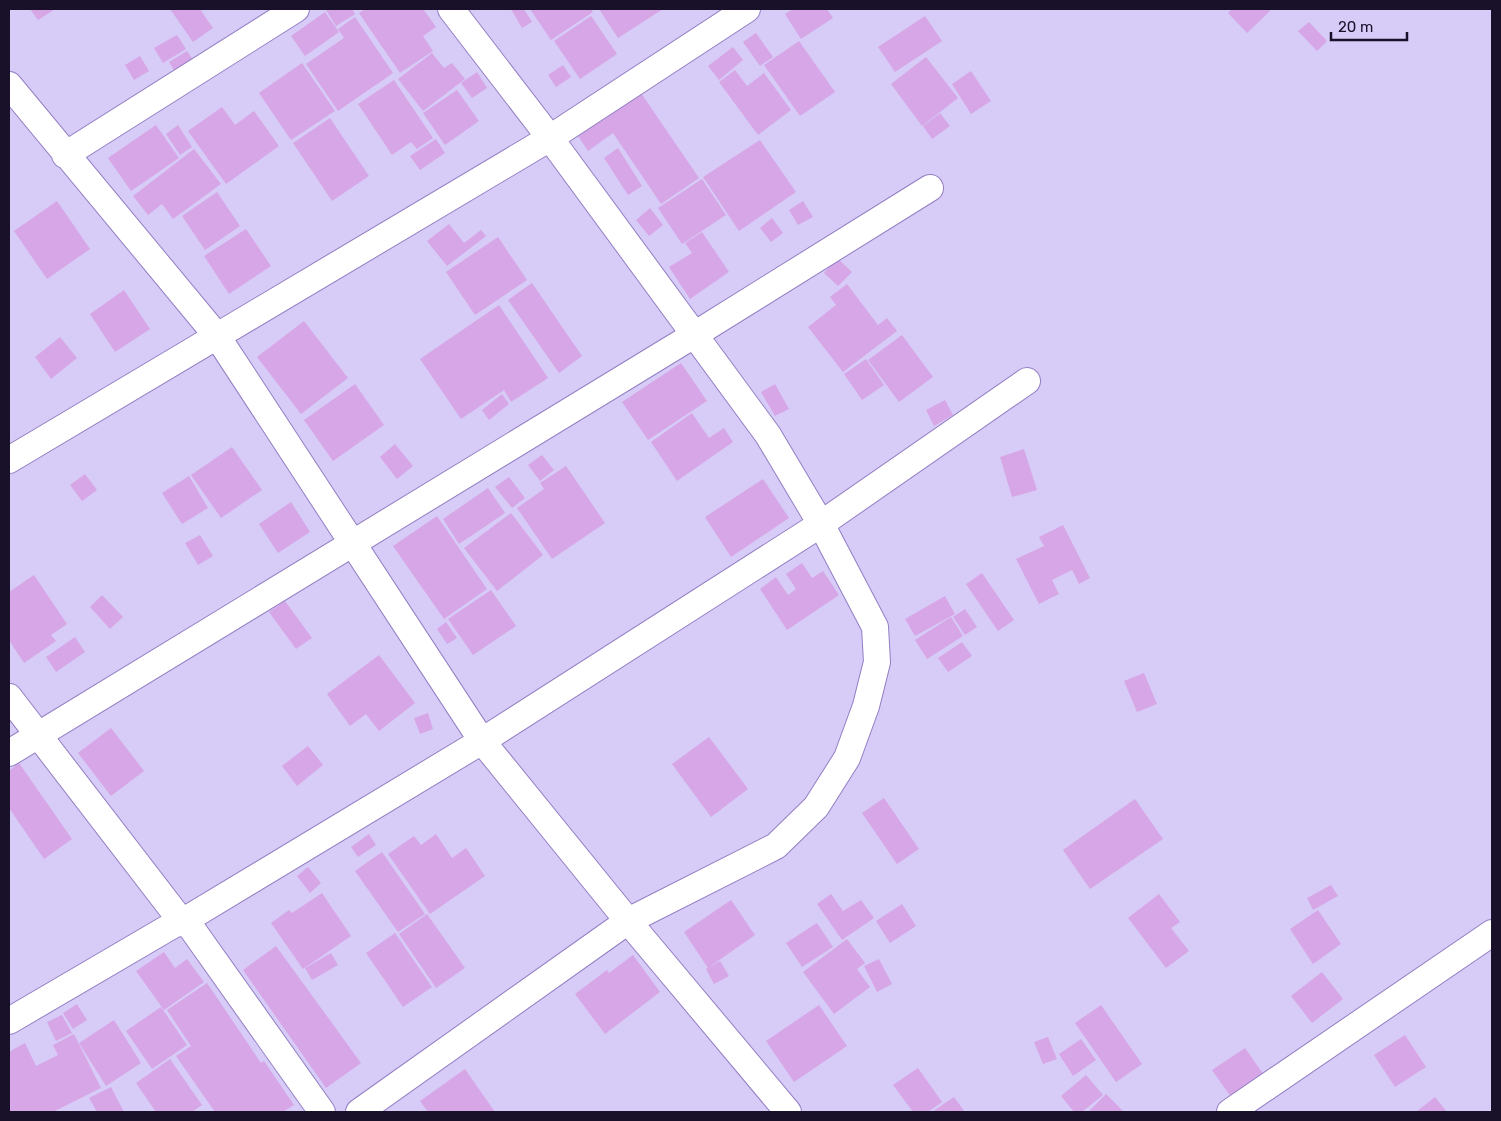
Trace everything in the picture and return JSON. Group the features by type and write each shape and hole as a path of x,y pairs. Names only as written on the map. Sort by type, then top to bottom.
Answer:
{"street":[{"path":"65,155 296,9"},
{"path":"359,1112 628,921 776,846 816,807 847,758 866,706 877,662 875,627 821,524 768,435 550,138 451,9"},
{"path":"9,460 550,138 747,9"},
{"path":"9,85 65,155 217,336 350,543 482,741 628,921 788,1112"},
{"path":"9,752 694,335 930,188"},
{"path":"9,1021 173,925 182,922 482,741 821,524 1027,382"},
{"path":"9,697 182,922 190,926 322,1112"},
{"path":"1230,1112 1492,933"}],"building":[{"path":"30,9 55,9 38,20"},
{"path":"170,9 200,9 213,28 193,42"},
{"path":"352,9 355,14 336,26 326,10"},
{"path":"365,9 423,9 436,27 423,36 433,51 400,73 359,13"},
{"path":"511,9 524,9 532,22 522,28"},
{"path":"530,9 591,9 593,12 551,40"},
{"path":"599,9 663,9 618,38"},
{"path":"793,9 827,9 833,18 801,39 785,14"},
{"path":"1232,9 1268,9 1270,11 1247,33 1228,13"},
{"path":"325,12 339,32 305,56 291,36"},
{"path":"591,16 617,54 580,79 554,41"},
{"path":"925,16 942,41 895,72 878,47"},
{"path":"355,17 393,73 338,111 306,64 344,38 338,29"},
{"path":"1309,22 1327,41 1317,51 1298,31"},
{"path":"756,33 773,57 760,66 743,42"},
{"path":"177,35 186,49 163,63 154,48"},
{"path":"799,41 835,92 800,116 764,65"},
{"path":"733,47 743,60 719,80 708,66"},
{"path":"187,51 195,63 177,75 169,62"},
{"path":"432,53 444,68 452,63 465,79 423,111 398,79"},
{"path":"140,56 149,71 134,80 125,65"},
{"path":"926,57 958,98 922,126 891,84"},
{"path":"302,63 335,111 291,140 259,93"},
{"path":"563,65 571,77 556,87 548,75"},
{"path":"735,70 747,86 764,73 791,110 758,135 719,82"},
{"path":"971,71 991,101 971,114 952,84"},
{"path":"477,72 487,88 472,98 461,83"},
{"path":"394,80 433,138 417,149 411,142 392,155 358,104"},
{"path":"457,90 479,121 445,145 423,113"},
{"path":"641,93 699,178 661,204 613,133 588,151 578,136"},
{"path":"222,107 235,125 254,111 279,146 226,184 188,131"},
{"path":"940,113 950,126 932,139 923,126"},
{"path":"330,118 369,176 332,201 293,143"},
{"path":"156,125 179,158 131,191 108,158"},
{"path":"178,125 192,147 180,155 166,134"},
{"path":"436,139 445,153 420,170 410,156"},
{"path":"760,140 796,192 739,231 703,177"},
{"path":"618,148 642,186 628,195 604,158"},
{"path":"194,149 221,184 173,219 162,204 148,215 133,196"},
{"path":"702,179 726,215 682,244 658,208"},
{"path":"217,192 240,226 205,250 182,216"},
{"path":"57,201 90,249 47,279 14,231"},
{"path":"803,201 813,217 798,225 789,210"},
{"path":"650,208 663,225 649,236 636,220"},
{"path":"772,218 783,233 771,242 760,228"},
{"path":"449,224 464,243 481,230 486,236 447,266 427,241"},
{"path":"246,229 271,266 229,294 204,256"},
{"path":"702,232 729,272 690,299 669,267 692,253 685,243"},
{"path":"498,237 527,280 475,315 446,272"},
{"path":"837,258 852,272 838,286 824,273"},
{"path":"532,283 582,356 559,373 508,300"},
{"path":"847,284 878,325 887,318 897,331 843,372 808,327 836,305 830,297"},
{"path":"124,290 150,329 115,352 90,314"},
{"path":"499,305 548,378 511,402 504,390 461,419 420,359"},
{"path":"304,321 348,378 301,414 257,357"},
{"path":"902,335 933,377 899,402 868,360"},
{"path":"60,337 77,358 51,379 35,357"},
{"path":"866,359 884,385 862,400 844,374"},
{"path":"681,363 707,401 648,440 622,402"},
{"path":"355,384 384,425 333,461 304,420"},
{"path":"775,384 789,409 775,416 761,392"},
{"path":"502,394 509,404 489,420 482,410"},
{"path":"945,400 953,415 934,426 926,410"},
{"path":"692,413 709,438 724,428 733,442 677,481 651,442"},
{"path":"395,444 413,466 397,479 380,457"},
{"path":"232,447 262,490 221,518 191,475"},
{"path":"1024,449 1037,490 1012,497 1000,457"},
{"path":"542,455 554,470 540,481 528,465"},
{"path":"566,466 605,523 552,559 517,508 544,489 540,483"},
{"path":"85,474 97,490 82,501 70,485"},
{"path":"189,476 208,508 182,524 162,493"},
{"path":"509,477 525,498 512,508 495,487"},
{"path":"763,479 789,518 731,557 705,517"},
{"path":"488,488 505,513 459,544 443,519"},
{"path":"291,502 310,532 278,553 259,524"},
{"path":"511,513 543,555 497,591 464,548"},
{"path":"437,516 487,589 444,619 393,546"},
{"path":"1063,525 1090,578 1079,584 1072,570 1052,580 1059,594 1039,604 1016,559 1044,546 1039,537"},
{"path":"200,535 213,556 198,565 185,543"},
{"path":"802,563 812,578 823,571 839,595 787,630 760,589 776,577 788,595 796,589 786,574"},
{"path":"982,573 1014,620 998,631 966,584"},
{"path":"34,575 67,624 51,635 56,641 24,663 9,640 9,592"},
{"path":"491,590 516,626 473,655 448,619"},
{"path":"102,595 123,617 110,629 90,607"},
{"path":"945,596 955,614 915,636 905,619"},
{"path":"285,601 312,638 296,649 269,612"},
{"path":"965,609 977,627 965,635 953,617"},
{"path":"951,617 963,636 927,659 915,640"},
{"path":"446,622 457,638 447,644 437,629"},
{"path":"75,637 85,652 56,672 46,657"},
{"path":"962,642 972,656 948,672 938,658"},
{"path":"379,655 415,703 379,731 366,714 350,726 327,694"},
{"path":"1144,673 1157,704 1137,712 1124,681"},
{"path":"428,713 433,729 420,734 414,718"},
{"path":"111,728 144,771 111,796 78,753"},
{"path":"709,737 748,789 711,817 672,764"},
{"path":"308,746 323,765 297,786 282,766"},
{"path":"19,763 72,839 44,859 9,808 9,771"},
{"path":"884,798 919,849 897,864 862,813"},
{"path":"1135,799 1163,839 1090,889 1063,850"},
{"path":"369,834 376,845 358,857 351,847"},
{"path":"436,834 452,858 466,848 485,876 430,914 388,854 414,836 421,845"},
{"path":"382,852 425,914 398,932 355,871"},
{"path":"308,867 321,883 310,893 297,876"},
{"path":"1331,885 1338,896 1313,910 1307,898"},
{"path":"322,893 351,936 303,969 271,923 289,910 292,913"},
{"path":"831,894 843,911 861,900 874,918 842,940 817,904"},
{"path":"1159,894 1180,922 1171,928 1189,951 1166,968 1128,918"},
{"path":"731,900 755,935 708,968 684,932"},
{"path":"902,904 916,926 890,943 876,921"},
{"path":"1318,910 1341,944 1313,964 1290,929"},
{"path":"427,914 465,968 436,988 399,934"},
{"path":"817,923 833,947 802,967 786,943"},
{"path":"395,933 432,987 403,1007 366,953"},
{"path":"847,939 865,963 857,969 870,987 834,1014 803,972"},
{"path":"276,946 361,1063 326,1088 243,970"},
{"path":"164,952 175,968 187,959 204,982 164,1010 136,971"},
{"path":"331,953 338,965 312,980 305,968"},
{"path":"633,955 660,992 605,1034 575,994 607,970 609,973"},
{"path":"879,959 892,984 877,992 864,966"},
{"path":"720,961 729,976 714,984 706,969"},
{"path":"1322,972 1343,999 1312,1023 1291,996"},
{"path":"207,983 261,1063 264,1061 294,1105 283,1112 215,1112 176,1056 191,1046 167,1010"},
{"path":"77,1004 87,1020 73,1029 63,1013"},
{"path":"819,1005 847,1046 794,1082 766,1041"},
{"path":"1101,1005 1142,1064 1116,1082 1075,1023"},
{"path":"161,1007 187,1045 152,1069 126,1031"},
{"path":"62,1015 72,1033 56,1041 47,1022"},
{"path":"114,1020 141,1063 106,1086 79,1043"},
{"path":"74,1034 101,1088 53,1112 9,1112 9,1052 25,1043 36,1066 58,1055 53,1045"},
{"path":"1405,1035 1426,1067 1395,1087 1374,1055"},
{"path":"1048,1037 1057,1059 1043,1064 1034,1042"},
{"path":"1081,1039 1096,1060 1073,1076 1059,1054"},
{"path":"1245,1048 1264,1075 1231,1097 1212,1070"},
{"path":"170,1059 202,1105 192,1112 156,1112 136,1083"},
{"path":"918,1068 942,1102 928,1112 913,1112 893,1085"},
{"path":"465,1069 495,1112 428,1112 420,1101"},
{"path":"1086,1075 1103,1095 1082,1112 1074,1112 1061,1096"},
{"path":"111,1087 124,1112 97,1112 89,1098"},
{"path":"1106,1094 1123,1111 1088,1112"},
{"path":"954,1097 965,1112 932,1112"},
{"path":"1435,1097 1447,1112 1416,1112"}]}
